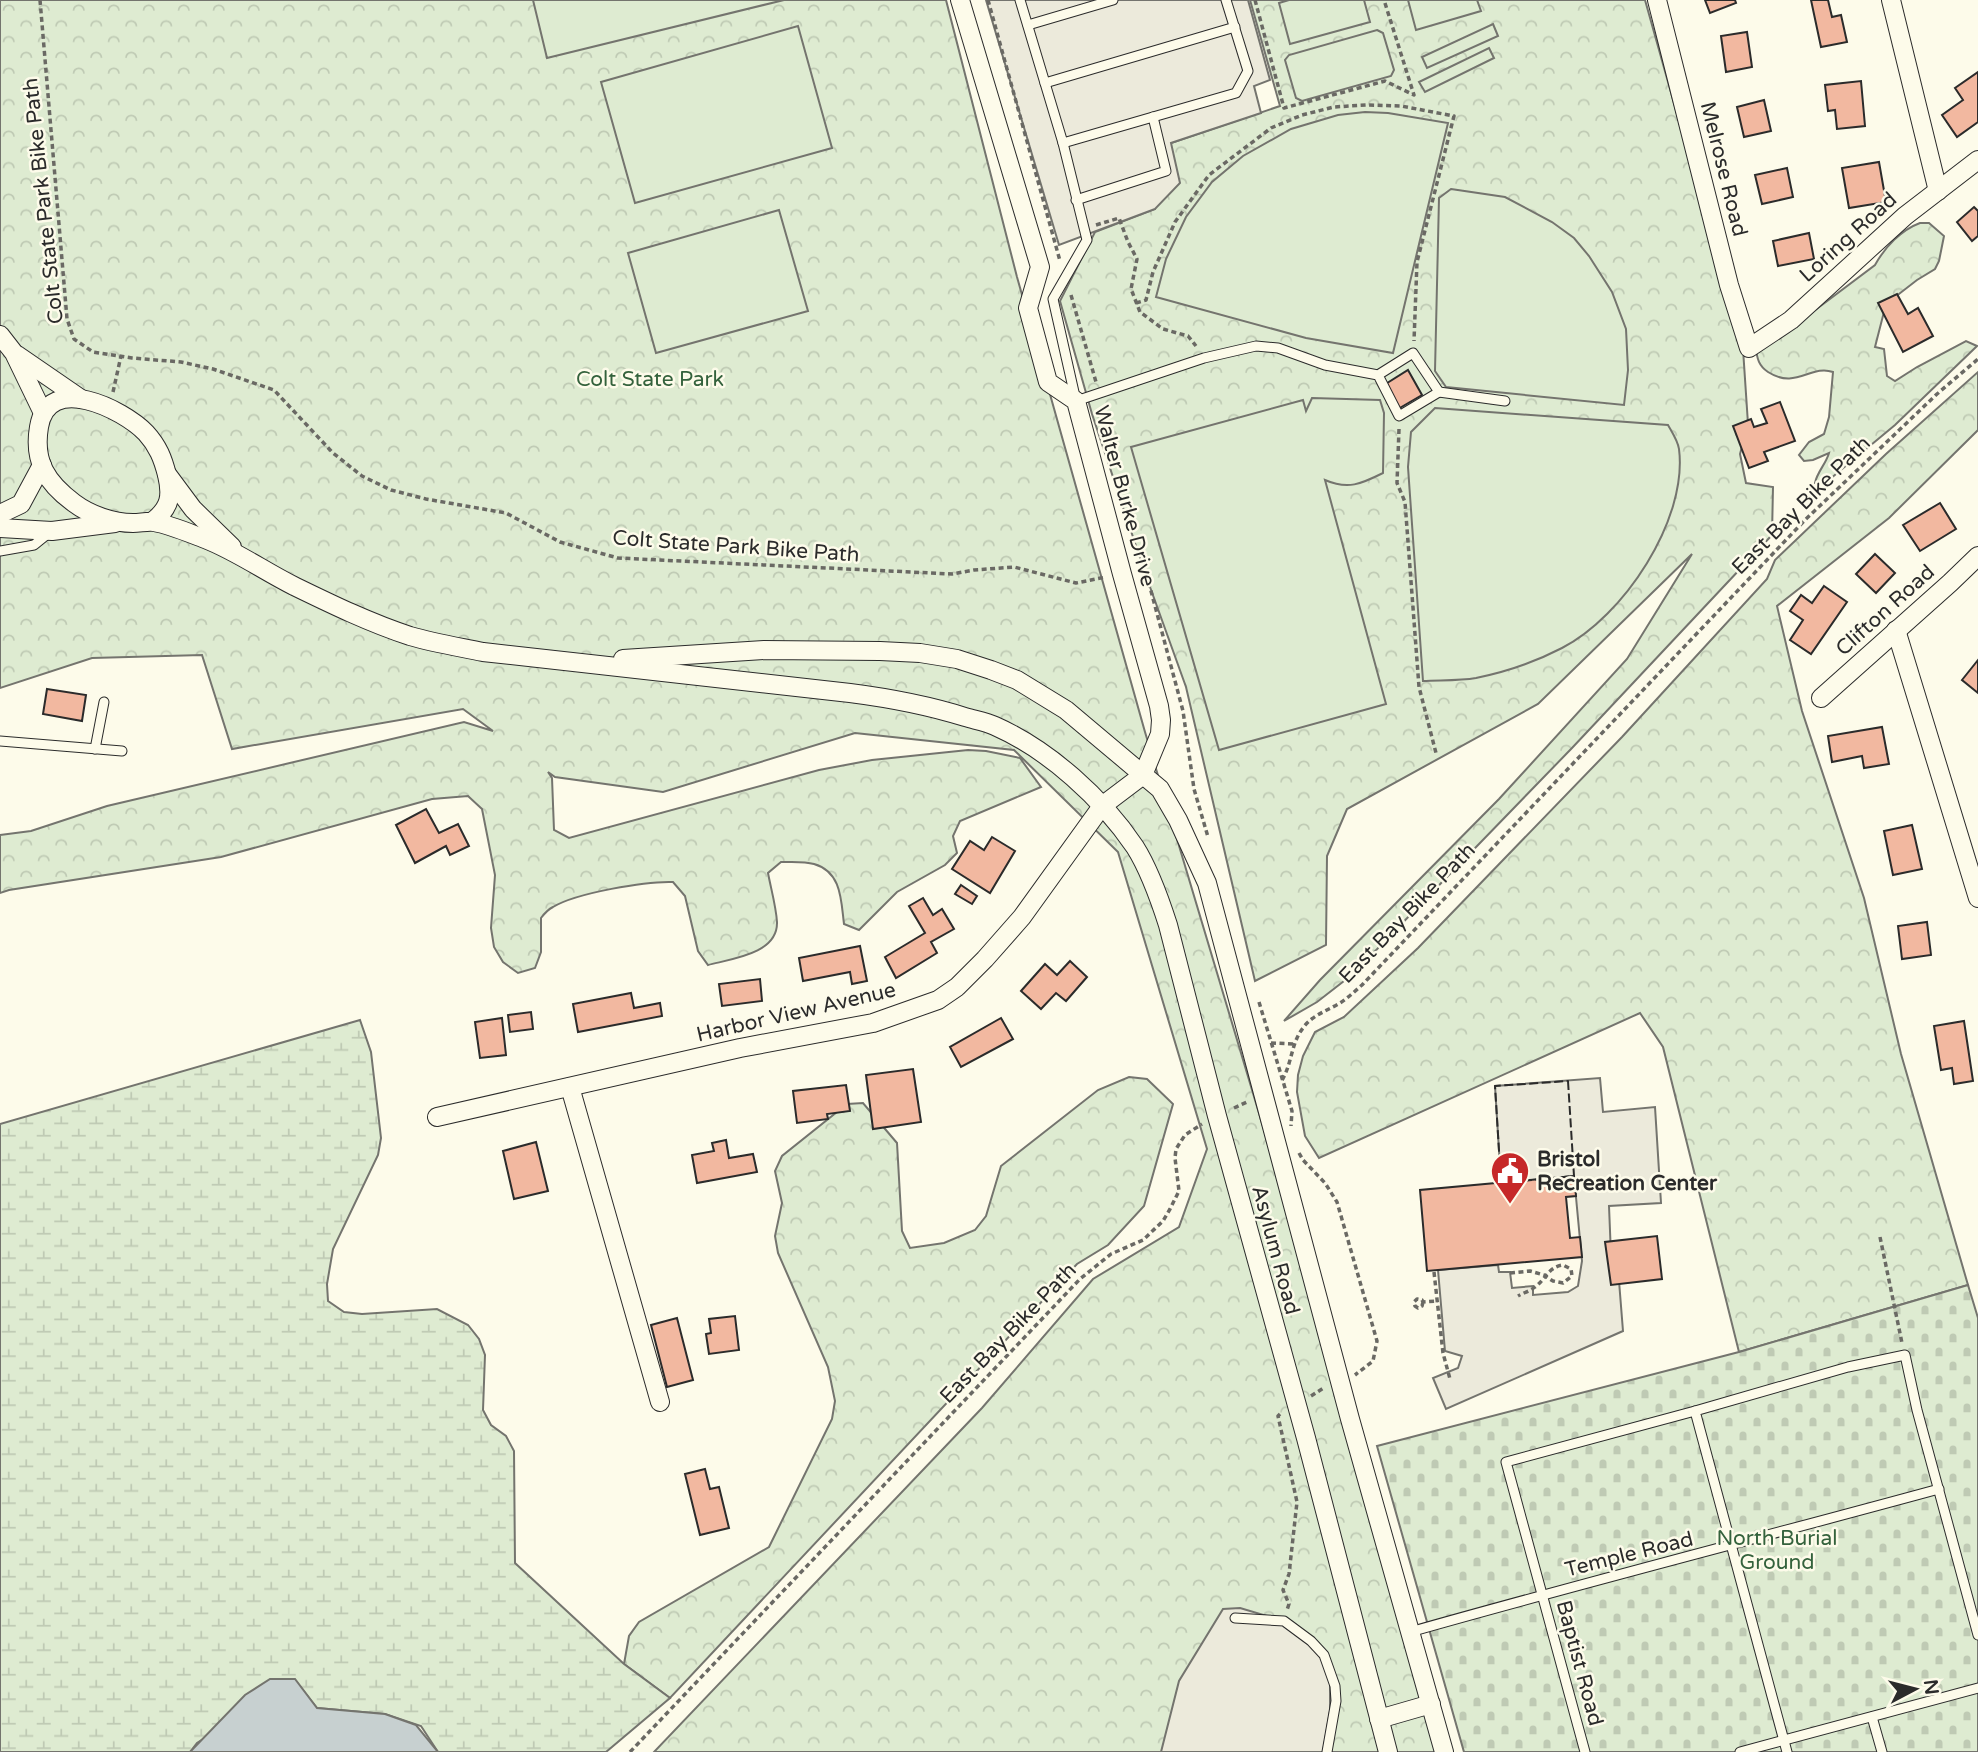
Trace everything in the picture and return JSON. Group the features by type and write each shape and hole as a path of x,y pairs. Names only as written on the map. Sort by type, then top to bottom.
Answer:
{"street":[{"name":"Walter Burke Drive","path":"960,0 1040,267 1028,307 1048,382 1076,401 1159,706 1160,734 1143,775"},
{"name":"Melrose Road","path":"1657,0 1729,285 1749,348"},
{"path":"1891,0 1938,191"},
{"name":"Loring Road","path":"1749,348 1791,320 1905,216 1978,160"},
{"path":"0,335 14,353 43,413"},
{"path":"14,353 81,399 121,413 148,435 161,454 170,500 161,515 153,521"},
{"path":"81,399 62,400 47,407 43,413 38,432 44,475 73,503 88,512 120,523"},
{"path":"0,514 21,504 42,465"},
{"path":"166,474 193,509 242,557"},
{"path":"0,528 52,531 153,521 207,540 294,586 371,622 409,635 483,652 850,693 940,709 995,726 1026,742 1067,772 1102,806"},
{"name":"Clifton Road","path":"1821,698 1978,556"},
{"path":"1896,630 1978,898"},
{"path":"550,658 609,659 816,649 920,653 957,659 1017,680 1050,699 1143,775"},
{"name":"Harbor View Avenue","path":"437,1117 740,1048 873,1023 938,1000 957,987 985,960 1022,917 1102,806 1143,775"},
{"name":"Asylum Road","path":"1143,775 1160,789 1166,799 1207,883 1350,1419 1444,1752"},
{"name":"Asylum Road","path":"1102,806 1136,849 1161,902 1388,1752"},
{"path":"570,1087 660,1402"},
{"path":"1379,1719 1431,1704"}],"lane":[{"path":"1020,0 1063,143 1087,240 1053,299 1076,401 1204,358 1256,346 1278,348 1325,365 1378,374 1413,353 1439,392"},
{"path":"1028,25 1113,0"},
{"path":"1063,143 1236,93 1248,71 1226,0"},
{"path":"1045,83 1235,27"},
{"path":"1076,200 1166,171 1153,117"},
{"path":"1378,374 1399,416 1439,392 1505,401"},
{"path":"0,551 34,545 52,531"},
{"path":"95,749 104,702"},
{"path":"0,741 122,751"},
{"path":"1787,1752 1695,1410 1848,1367 1905,1355 1917,1410 1978,1635"},
{"name":"Baptist Road","path":"1585,1752 1506,1462 1695,1410"},
{"name":"Temple Road","path":"1410,1632 1939,1489"},
{"path":"1235,1618 1284,1621 1311,1641 1324,1656 1335,1686 1336,1702 1327,1752"},
{"path":"1740,1752 1978,1688"},
{"path":"1872,1717 1882,1752"}],"path":[{"name":"Colt State Park Bike Path","path":"40,0 67,318 74,339 93,352 213,369 274,390 333,453 362,476 391,490 426,499 506,513 560,542 618,558 952,575 1014,566 1076,583 1122,574"},
{"path":"988,0 1099,394"},
{"path":"1255,0 1284,108 1385,82 1414,95 1384,0"},
{"path":"1136,303 1146,300 1153,272 1175,222 1209,175 1271,128 1302,115 1334,107 1401,106 1454,116 1417,262 1413,353"},
{"path":"1096,234 1094,226 1119,218 1137,259 1131,289 1140,312 1163,329 1188,337 1204,358"},
{"path":"109,407 121,356"},
{"name":"East Bay Bike Path","path":"630,1752 1080,1279 1111,1254 1143,1240 1154,1231 1179,1191 1175,1158 1176,1149 1185,1135 1217,1116 1264,1094 1282,1080 1287,1073 1295,1044 1310,1019 1343,1001 1362,985 1805,520 1937,394 1978,359"},
{"path":"1399,416 1397,483 1405,502 1419,687 1436,753"},
{"path":"1122,574 1145,573 1183,711"},
{"path":"1272,1044 1295,1044"},
{"path":"1880,1237 1905,1355"},
{"path":"1510,1273 1530,1271 1545,1276 1553,1281 1563,1283 1572,1276 1571,1269 1563,1265 1551,1269 1545,1276 1534,1288 1518,1296"},
{"path":"1434,1272 1443,1353 1450,1379"},
{"path":"1423,1302 1438,1301"}],"green space":[{"name":"Colt State Park","path":"0,0 946,0 1017,277 1145,732 1450,1752 654,1752 982,1408 1093,1279 1179,1227 1207,1149 1118,852 1014,750 855,733 663,792 555,777 548,772 552,778 554,830 569,838 819,770 872,760 968,750 986,751 1020,758 1041,787 960,821 953,836 957,853 945,865 897,892 859,930 844,924 841,897 830,874 810,863 781,862 768,873 777,922 770,941 752,953 708,965 698,951 685,896 673,882 661,882 594,893 551,908 541,918 541,952 535,968 518,973 503,962 494,947 491,928 495,875 482,809 468,796 432,799 221,857 0,893 0,835 31,831 107,806 464,722 493,731 463,709 232,749 202,655 92,658 0,688"},
{"path":"533,0 784,0 547,58"},
{"path":"1250,0 1645,0 1743,349 1748,424 1740,454 1746,483 1773,487 1772,535 1572,748 1353,974 1317,1002 1284,1021 1320,980 1499,799 1627,659 1692,554 1538,704 1347,809 1327,856 1326,945 1255,981 1186,687 1092,414 1060,301 1095,232 1155,209 1171,143 1280,106"},
{"path":"1289,0 1364,0 1370,22 1290,44 1279,3"},
{"path":"1408,0 1477,0 1481,11 1416,30"},
{"path":"1493,24 1498,36 1427,68 1422,57"},
{"path":"798,26 832,148 635,203 601,82"},
{"path":"1377,30 1383,33 1394,70 1391,76 1302,101 1296,98 1285,60 1289,55"},
{"path":"1489,48 1494,58 1425,92 1419,82"},
{"path":"1365,112 1448,123 1393,353 1306,338 1156,297 1166,259 1186,217 1212,182 1243,156 1291,129 1338,115"},
{"path":"1451,189 1505,197 1552,222 1574,238 1589,256 1612,292 1626,329 1628,370 1624,405 1446,387 1435,371 1439,198"},
{"path":"779,210 808,311 656,353 628,253"},
{"path":"1920,223 1929,223 1944,236 1939,261 1935,269 1886,304 1875,347 1884,349 1887,376 1895,381 1966,341 1977,346 1895,425 1824,484 1815,483 1829,453 1804,461 1799,455 1809,442 1824,434 1829,417 1833,372 1825,370 1795,378 1778,377 1762,367 1756,348 1786,332 1875,265 1894,240"},
{"path":"1978,372 1978,430 1889,518 1777,606 1802,711 1864,898 1901,1054 1968,1285 1739,1352 1663,1047 1640,1013 1319,1158 1305,1136 1297,1092 1303,1056 1315,1032 1344,1017 1418,948 1622,737 1767,579 1775,560 1886,454"},
{"path":"1312,398 1380,400 1384,413 1383,473 1348,485 1325,480 1386,704 1219,750 1131,447 1303,400 1306,411"},
{"path":"1435,408 1668,425 1679,449 1679,477 1673,506 1647,564 1607,614 1585,633 1552,653 1509,670 1470,679 1423,681 1408,467 1411,432"},
{"path":"360,1020 371,1052 381,1138 378,1155 333,1249 327,1284 328,1301 344,1312 362,1314 437,1309 468,1325 479,1339 485,1355 483,1410 491,1425 506,1436 514,1451 515,1563 624,1664 670,1698 606,1752 438,1752 421,1726 385,1714 317,1708 295,1680 197,1743 190,1752 0,1752 0,1124"},
{"path":"1129,1077 1147,1079 1173,1104 1144,1206 1108,1245 1077,1264 670,1698 624,1664 629,1636 639,1622 769,1547 832,1419 835,1401 828,1367 778,1253 775,1236 782,1203 775,1171 782,1156 847,1104 863,1103 897,1143 902,1231 910,1248 944,1243 975,1230 986,1216 1001,1166 1098,1090"},
{"name":"North Burial Ground","path":"1968,1285 1978,1318 1978,1752 1464,1752 1377,1446 1739,1352"}],"shaded area":[{"path":"986,0 1248,0 1270,80 1254,86 1261,113 1171,143 1180,183 1155,209 1059,245"},
{"path":"1600,1078 1603,1112 1655,1107 1661,1203 1609,1206 1612,1280 1619,1281 1623,1331 1446,1409 1433,1378 1458,1368 1462,1356 1445,1351 1438,1270 1498,1265 1499,1272 1510,1272 1512,1288 1533,1286 1533,1295 1568,1292 1578,1286 1582,1261 1574,1176 1501,1183 1495,1086"},
{"path":"1240,1608 1284,1621 1314,1646 1326,1662 1330,1678 1330,1711 1323,1752 1161,1752 1179,1681 1223,1609"},
{"path":"270,1679 295,1679 317,1708 385,1714 416,1725 438,1752 190,1752 245,1695"}],"building":[{"path":"1705,0 1735,0 1736,3 1710,13"},
{"path":"1811,0 1828,0 1832,17 1841,15 1847,42 1821,47"},
{"path":"1747,32 1752,67 1726,72 1721,36"},
{"path":"1978,72 1978,122 1957,137 1942,115 1963,100 1955,88"},
{"path":"1861,81 1865,126 1837,129 1835,110 1828,111 1825,85"},
{"path":"1764,100 1771,131 1744,137 1737,107"},
{"path":"1879,162 1886,202 1849,208 1842,168"},
{"path":"1787,168 1793,197 1762,204 1755,175"},
{"path":"1974,207 1978,211 1978,236 1972,241 1957,222"},
{"path":"1809,233 1814,259 1778,266 1773,241"},
{"path":"1897,294 1908,314 1918,308 1933,336 1903,352 1878,303"},
{"path":"1408,370 1422,395 1398,409 1384,385"},
{"path":"1780,402 1795,441 1764,452 1768,461 1749,468 1733,426 1751,419 1754,427 1767,423 1761,409"},
{"path":"1940,503 1956,529 1920,551 1903,525"},
{"path":"1875,554 1895,573 1876,593 1856,574"},
{"path":"1824,586 1847,602 1811,654 1790,640 1803,620 1790,611 1801,595 1812,603"},
{"path":"1978,660 1978,693 1962,680"},
{"path":"47,689 86,695 82,721 43,714"},
{"path":"1882,727 1889,764 1864,768 1862,756 1832,762 1828,736"},
{"path":"426,809 439,833 458,824 469,846 450,855 446,846 415,863 396,825"},
{"path":"1912,825 1922,869 1893,875 1884,831"},
{"path":"992,837 1015,851 990,893 952,869 970,841 984,850"},
{"path":"961,885 977,896 972,904 955,894"},
{"path":"923,898 933,915 942,909 954,929 931,942 937,953 896,978 885,957 925,933 909,906"},
{"path":"1927,922 1931,955 1902,959 1898,926"},
{"path":"860,946 867,981 852,984 850,972 803,981 799,958"},
{"path":"1070,961 1087,977 1066,1001 1056,993 1041,1009 1021,991 1045,964 1057,975"},
{"path":"760,979 762,1001 722,1006 719,984"},
{"path":"631,993 634,1008 660,1003 662,1016 578,1032 573,1004"},
{"path":"531,1012 533,1029 510,1032 508,1015"},
{"path":"502,1018 506,1055 480,1058 475,1022"},
{"path":"1001,1018 1013,1039 961,1067 950,1047"},
{"path":"1964,1021 1973,1081 1954,1084 1952,1068 1941,1070 1934,1026"},
{"path":"913,1069 921,1122 873,1129 866,1075"},
{"path":"846,1085 850,1111 827,1114 828,1119 797,1123 793,1091"},
{"path":"726,1140 729,1158 753,1154 757,1172 697,1183 692,1155 714,1151 712,1143"},
{"path":"536,1142 548,1191 514,1199 503,1151"},
{"path":"1574,1176 1576,1196 1566,1197 1570,1238 1580,1237 1582,1257 1427,1271 1420,1190"},
{"path":"1657,1236 1662,1279 1611,1285 1605,1242"},
{"path":"735,1316 739,1350 709,1354 706,1334 711,1333 709,1319"},
{"path":"677,1318 693,1380 667,1387 651,1325"},
{"path":"705,1469 710,1489 719,1487 729,1528 700,1535 685,1474"}],"fence":[{"path":"1568,1081 1574,1176 1501,1183 1495,1086 1568,1081"}],"place":[{"name":"Bristol Recreation Center","path":"1510,1205"}]}
